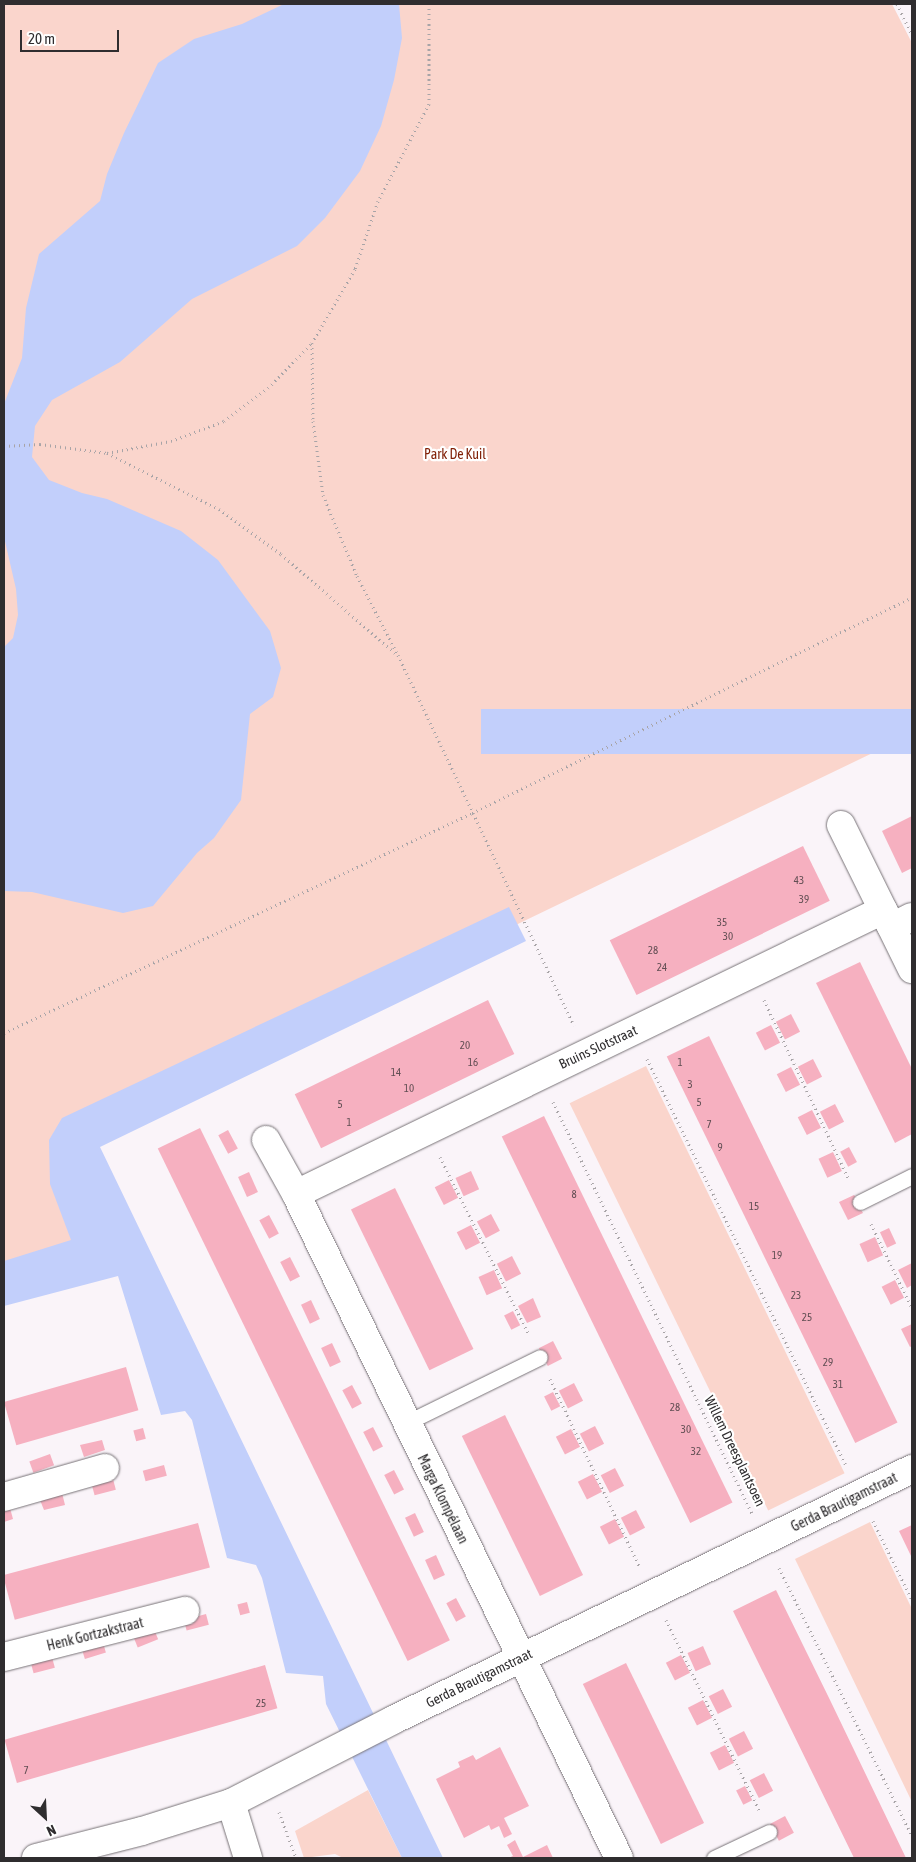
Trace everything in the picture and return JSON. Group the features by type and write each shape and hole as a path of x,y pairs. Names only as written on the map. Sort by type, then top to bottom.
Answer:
{"street":[{"path":"841,825 902,922 912,969"},
{"name":"Bruins Slotstraat","path":"296,1194 586,1052 634,1031 883,910 902,922"},
{"name":"Marga Klompélaan","path":"266,1140 296,1194 520,1658 619,1858"},
{"path":"4,1497 105,1468"},
{"name":"Gerda Brautigamstraat","path":"36,1858 142,1831 231,1804 321,1755 912,1469"},
{"name":"Henk Gortzakstraat","path":"4,1657 186,1611"},
{"path":"231,1804 248,1858"}],"lane":[{"path":"860,1202 912,1176"},
{"path":"406,1423 540,1357"},
{"path":"714,1858 769,1832"}],"path":[{"path":"4,446 40,444 107,453 171,441 224,420 268,388 312,343 355,268 378,202 429,104 429,4"},
{"path":"897,4 912,35"},
{"path":"312,343 313,421 323,495 357,576 398,655 586,1052"},
{"path":"107,453 219,509 281,554 398,655"},
{"path":"4,1033 472,813 912,597"},
{"path":"752,974 912,1308"},
{"path":"634,1031 912,1600"},
{"name":"Willem Dreesplantsoen","path":"540,1075 765,1539 912,1836"},
{"path":"427,1130 540,1357 769,1832"},
{"path":"269,1783 296,1858"}],"green space":[{"name":"Park De Kuil","path":"4,4 892,4 912,43 912,734 74,1138 99,1260 4,1285"},
{"path":"646,1066 845,1473 768,1510 570,1103"},
{"path":"870,1522 912,1609 912,1802 795,1559"},
{"path":"368,1790 402,1858 343,1858 335,1854 304,1858 295,1831"}],"water":[{"path":"284,4 399,4 402,38 394,80 381,126 360,171 325,218 297,246 192,299 120,362 52,400 35,426 32,457 49,480 82,493 107,499 181,531 218,560 270,631 281,668 273,697 250,714 241,800 214,838 197,853 153,906 123,913 32,892 4,891 4,647 13,638 18,615 16,589 4,537 4,404 22,358 26,308 39,254 100,201 107,174 124,133 158,63 194,39 242,24"},
{"path":"481,709 912,709 912,754 481,754"},
{"path":"509,907 526,941 100,1147 443,1858 402,1858 326,1704 323,1676 286,1673 262,1578 256,1565 227,1558 192,1420 185,1411 161,1415 118,1276 4,1306 4,1261 71,1240 50,1184 49,1140 62,1118"}],"building":[{"path":"912,816 912,868 902,873 882,831"},
{"path":"803,846 830,901 636,995 610,940"},
{"path":"860,962 912,1069 912,1134 895,1143 816,983"},
{"path":"488,1000 514,1054 321,1148 295,1094"},
{"path":"791,1014 800,1032 785,1040 776,1022"},
{"path":"771,1025 780,1043 765,1051 756,1033"},
{"path":"709,1036 897,1422 855,1443 667,1057"},
{"path":"813,1059 822,1077 807,1085 798,1067"},
{"path":"791,1067 800,1085 786,1092 777,1074"},
{"path":"835,1104 844,1122 829,1130 820,1112"},
{"path":"812,1110 821,1128 807,1135 798,1117"},
{"path":"544,1116 732,1502 690,1523 502,1137"},
{"path":"200,1128 450,1640 408,1661 158,1149"},
{"path":"228,1130 238,1149 228,1154 218,1135"},
{"path":"849,1147 857,1162 848,1167 840,1152"},
{"path":"833,1152 842,1171 827,1178 818,1159"},
{"path":"471,1171 479,1189 464,1196 455,1178"},
{"path":"249,1172 258,1192 247,1197 238,1177"},
{"path":"449,1180 458,1198 444,1205 435,1187"},
{"path":"395,1188 473,1349 429,1370 351,1209"},
{"path":"854,1195 860,1202 858,1204 863,1213 848,1220 839,1202"},
{"path":"491,1214 500,1231 486,1238 477,1222"},
{"path":"269,1215 279,1234 269,1239 259,1220"},
{"path":"471,1225 480,1243 466,1250 457,1232"},
{"path":"889,1228 896,1243 887,1248 880,1232"},
{"path":"875,1237 883,1255 868,1262 859,1244"},
{"path":"512,1256 521,1274 506,1282 497,1264"},
{"path":"290,1257 300,1277 290,1282 280,1262"},
{"path":"912,1263 912,1285 907,1288 898,1270"},
{"path":"494,1270 502,1288 487,1295 478,1277"},
{"path":"895,1280 904,1298 891,1305 882,1287"},
{"path":"533,1298 541,1317 527,1323 518,1306"},
{"path":"311,1300 320,1319 310,1324 301,1305"},
{"path":"513,1311 520,1325 511,1330 504,1316"},
{"path":"912,1324 912,1346 910,1347 901,1329"},
{"path":"553,1341 562,1359 548,1366 539,1348"},
{"path":"332,1343 341,1362 330,1367 321,1348"},
{"path":"126,1367 138,1410 16,1445 4,1402"},
{"path":"574,1383 583,1401 568,1409 559,1391"},
{"path":"352,1385 362,1404 352,1409 342,1390"},
{"path":"553,1392 560,1406 551,1411 544,1397"},
{"path":"505,1415 583,1575 540,1596 462,1436"},
{"path":"595,1426 604,1444 589,1452 580,1434"},
{"path":"373,1427 383,1447 373,1452 363,1432"},
{"path":"143,1428 146,1439 136,1441 133,1431"},
{"path":"571,1429 580,1447 565,1455 556,1437"},
{"path":"102,1440 105,1450 84,1457 80,1445"},
{"path":"50,1454 54,1465 33,1473 29,1462"},
{"path":"164,1465 167,1476 146,1481 143,1471"},
{"path":"615,1468 624,1486 610,1493 601,1475"},
{"path":"394,1470 404,1490 394,1495 384,1475"},
{"path":"593,1474 602,1492 587,1500 578,1482"},
{"path":"113,1479 116,1490 95,1495 92,1485"},
{"path":"62,1493 65,1505 44,1510 40,1500"},
{"path":"10,1508 13,1519 4,1522 4,1510"},
{"path":"636,1510 645,1528 630,1536 621,1518"},
{"path":"415,1513 424,1532 414,1537 405,1518"},
{"path":"615,1519 624,1537 609,1545 600,1527"},
{"path":"198,1523 210,1567 15,1620 4,1575"},
{"path":"912,1525 912,1558 899,1531"},
{"path":"436,1555 445,1575 434,1580 425,1560"},
{"path":"776,1590 906,1858 854,1858 733,1611"},
{"path":"456,1598 466,1617 456,1622 446,1603"},
{"path":"247,1602 250,1613 240,1615 237,1605"},
{"path":"206,1614 209,1625 187,1631 184,1620"},
{"path":"154,1629 158,1639 138,1647 134,1637"},
{"path":"103,1643 106,1653 85,1659 82,1649"},
{"path":"703,1646 711,1664 696,1671 687,1653"},
{"path":"681,1655 690,1673 675,1681 666,1663"},
{"path":"52,1657 55,1668 34,1673 31,1663"},
{"path":"626,1663 704,1823 661,1844 583,1684"},
{"path":"265,1665 277,1708 17,1783 4,1740"},
{"path":"723,1689 732,1707 718,1714 709,1696"},
{"path":"703,1700 712,1718 697,1726 688,1708"},
{"path":"744,1731 753,1749 738,1757 729,1739"},
{"path":"725,1745 734,1763 719,1771 710,1753"},
{"path":"500,1747 529,1806 504,1818 512,1834 504,1838 499,1826 491,1830 489,1825 464,1838 436,1779 460,1767 458,1762 473,1755 476,1760"},
{"path":"764,1773 773,1791 759,1798 750,1780"},
{"path":"745,1786 752,1800 743,1805 736,1791"},
{"path":"785,1816 794,1833 779,1841 770,1824"},
{"path":"515,1840 523,1857 547,1845 553,1858 508,1858 513,1856 507,1845"}]}
